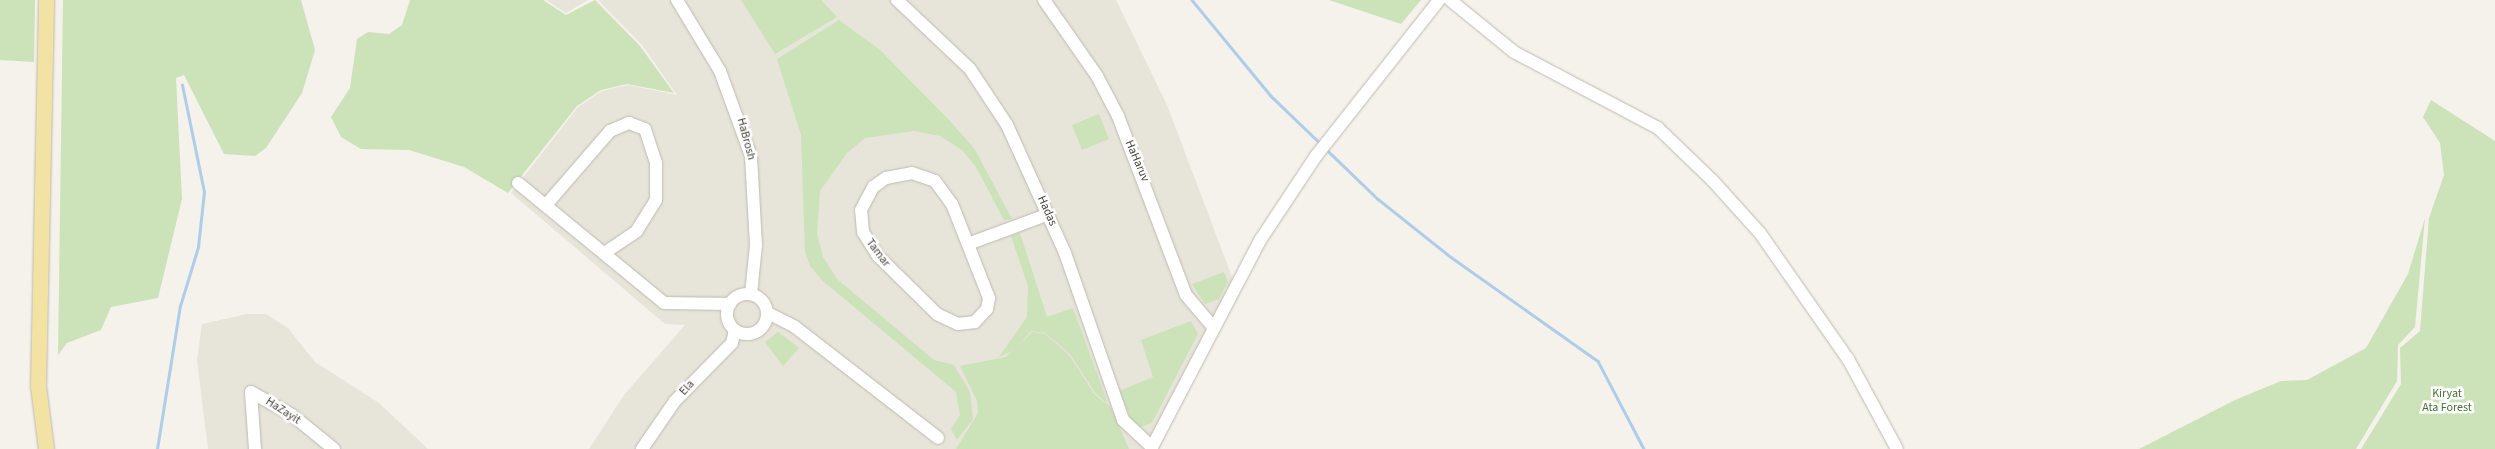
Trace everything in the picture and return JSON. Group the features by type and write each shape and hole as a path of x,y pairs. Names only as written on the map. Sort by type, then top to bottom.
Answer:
{"main road":[{"path":"46,0 38,386 46,449"}],"street":[{"name":"HaBrosh","path":"677,0 720,71 751,156 756,246 751,294"},
{"name":"Hadas","path":"897,0 950,47 990,96 1049,214 1123,420 1151,448"},
{"name":"HaHaruv","path":"1044,0 1114,108 1149,188 1186,295 1214,328"},
{"path":"1151,448 1261,238 1316,156 1439,0"},
{"path":"1450,0 1514,52 1658,128 1713,181 1760,233 1848,359 1897,449"},
{"path":"546,205 610,131 629,123 645,129 656,163 656,200 637,231 604,253"},
{"name":"Tamar","path":"924,176 944,191 968,244 989,298 987,308 975,322 958,324 937,314 878,256 863,232 861,210 873,187 886,178 924,176"},
{"path":"518,183 664,303 730,304"},
{"path":"968,244 1049,214"},
{"path":"768,313 758,331 736,330 728,319 730,304 740,295 751,294 763,301 768,313 795,327 938,438"},
{"name":"Ela","path":"642,449 675,401 732,343 736,330"},
{"name":"HaZayit","path":"255,449 252,392 292,415 334,449"}],"shaded area":[{"path":"546,0 588,0 566,13"},
{"path":"598,0 1116,0 1167,105 1237,290 1158,449 589,449 624,395 685,325 665,324 511,193 578,107 602,91 628,85 677,95 642,45"},
{"path":"247,314 266,314 288,328 315,362 379,403 428,449 208,449 197,360 202,324"}],"green space":[{"path":"0,0 35,0 34,62 0,60"},
{"path":"63,0 301,0 315,50 302,93 266,148 255,156 224,154 184,75 176,78 182,199 158,298 111,307 101,330 67,343 58,355"},
{"path":"410,0 543,0 566,15 595,0 640,46 674,93 627,84 601,90 577,106 508,193 464,167 409,150 361,149 341,137 331,117 350,88 357,39 368,32 389,34 402,25"},
{"path":"741,0 821,0 837,17 775,54"},
{"path":"1329,0 1421,0 1401,24"},
{"path":"839,20 880,50 974,148 1012,219 1004,220 976,167 962,150 940,136 914,131 865,138 847,153 820,191 817,234 823,257 837,279 934,360 954,365 970,392 973,419 957,440 951,429 960,415 956,392 823,281 810,266 805,252 801,135 777,59"},
{"name":"Kiryat Ata Forest","path":"2431,100 2495,141 2495,449 2361,449 2401,384 2400,348 2420,331 2429,218 2444,175 2440,143 2423,117"},
{"path":"1099,114 1109,139 1082,150 1072,125"},
{"path":"2425,218 2415,327 2398,345 2397,381 2356,449 2139,449 2235,400 2281,381 2307,380 2366,348 2408,274"},
{"path":"1020,233 1047,317 1073,308 1108,404 1096,394 1070,354 1045,333 1031,331 1014,350 999,357 1027,317 1028,286 1011,236"},
{"path":"1224,272 1228,282 1219,299 1205,304 1192,284"},
{"path":"1191,321 1198,334 1152,423 1141,427 1132,421 1119,391 1153,377 1141,340"},
{"path":"778,332 799,348 783,366 765,342"},
{"path":"1032,332 1045,334 1069,355 1095,395 1110,406 1129,449 956,449 978,413 977,401 960,366 1006,357"}],"waterway":[{"path":"1192,0 1271,96 1321,144"},
{"path":"157,449 180,306 198,247 204,192 182,85"},
{"path":"1327,150 1378,199 1451,257 1598,361 1644,449"}]}
